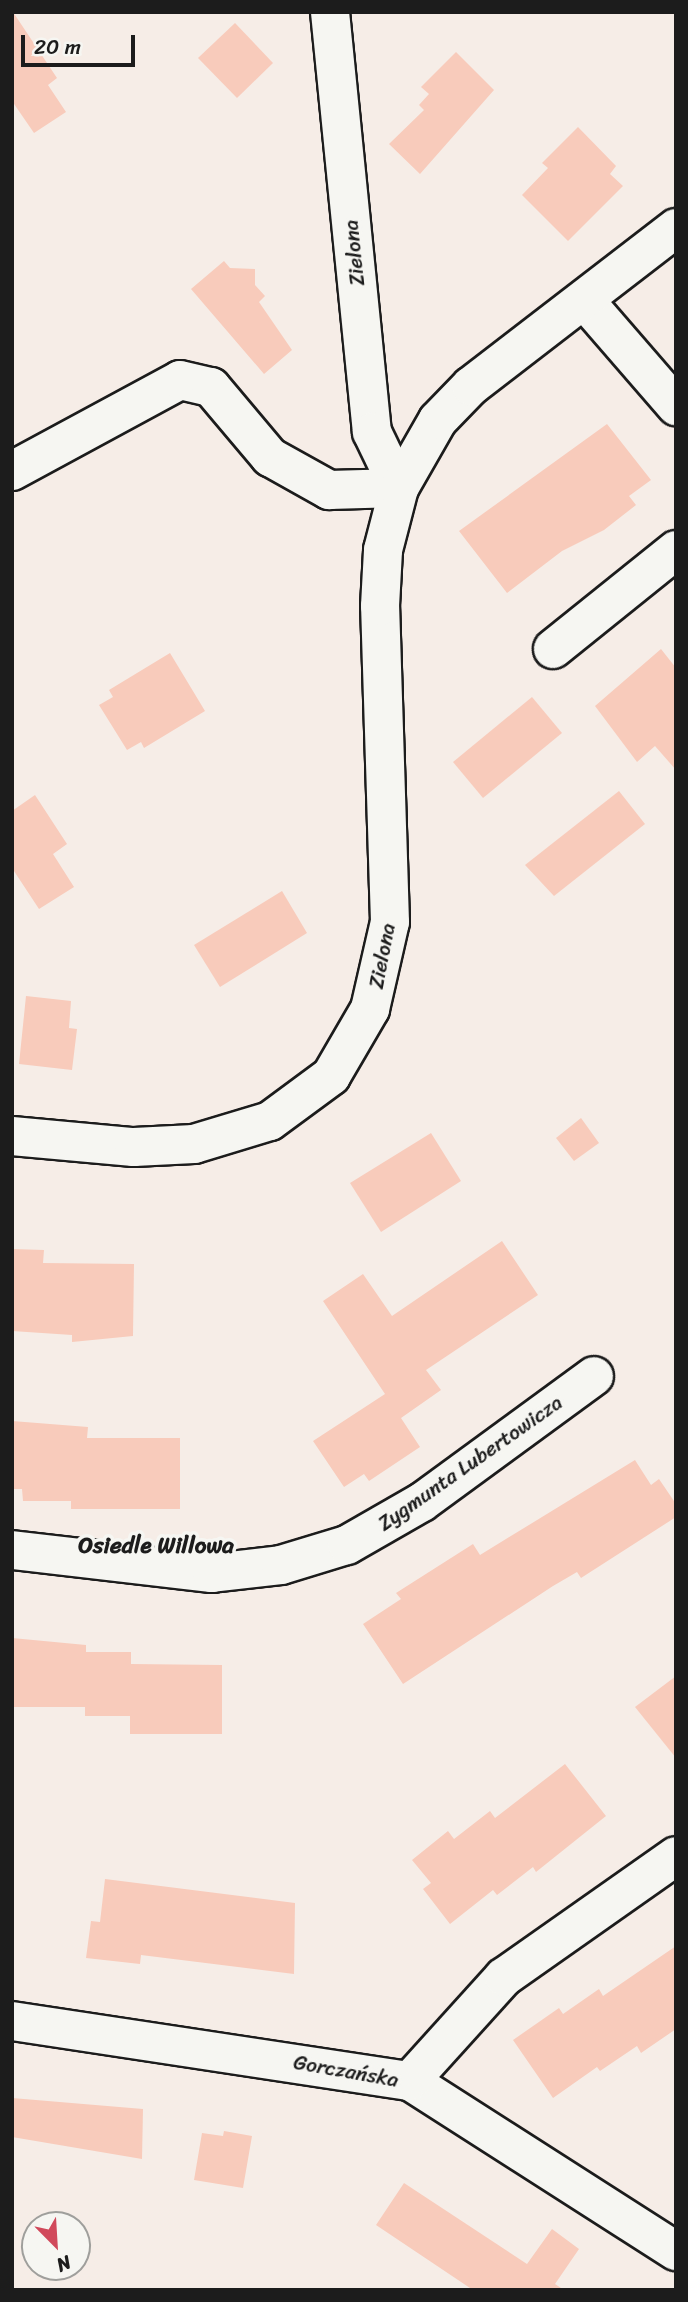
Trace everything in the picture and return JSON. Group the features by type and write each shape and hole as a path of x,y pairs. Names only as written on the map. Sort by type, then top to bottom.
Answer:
{"street":[{"name":"Zielona","path":"330,12 372,432 399,488"},
{"name":"Zielona","path":"12,1136 168,1148 234,1134 305,1099 356,1040 382,974 390,922 380,606 383,550 399,488 438,420 471,386 586,302 676,228"},
{"path":"586,302 676,406"},
{"path":"12,471 180,380 211,387 270,457 329,490 399,488"},
{"path":"553,649 676,550"},
{"name":"Zygmunta Lubertowicza","path":"12,1550 212,1573 281,1565 347,1545 422,1502 594,1376"},
{"path":"410,2081 504,1977 676,1856"},
{"name":"Gorczańska","path":"12,2021 410,2081 676,2251"}],"building":[{"path":"13,12 57,78 48,85 66,112 34,133 12,101"},
{"path":"235,23 273,63 237,98 198,58"},
{"path":"456,52 494,90 420,174 389,144 424,110 419,105 429,94 421,87"},
{"path":"578,127 616,166 610,174 623,186 568,241 522,195 548,168 542,163"},
{"path":"224,261 230,268 255,269 255,285 265,296 259,302 292,350 264,374 191,289"},
{"path":"607,424 651,480 629,496 636,505 604,530 562,551 507,593 459,531"},
{"path":"661,649 676,668 676,770 655,746 637,762 595,706"},
{"path":"170,653 205,711 144,748 141,742 127,750 99,705 113,697 109,690"},
{"path":"532,697 562,733 483,798 453,762"},
{"path":"619,791 645,824 554,896 525,865"},
{"path":"35,795 67,844 53,854 74,887 39,909 12,868 12,811"},
{"path":"282,891 307,933 220,987 194,945"},
{"path":"26,996 71,1001 69,1028 77,1029 72,1070 19,1064"},
{"path":"581,1118 599,1143 574,1161 556,1138"},
{"path":"431,1133 461,1181 381,1232 350,1183"},
{"path":"502,1241 538,1295 426,1370 441,1390 401,1418 420,1447 369,1481 364,1474 344,1487 313,1441 385,1394 323,1301 363,1274 392,1316"},
{"path":"12,1249 44,1250 43,1263 134,1264 133,1336 72,1342 72,1335 12,1331"},
{"path":"12,1421 88,1427 87,1438 180,1438 180,1509 71,1509 71,1501 23,1501 22,1489 12,1489"},
{"path":"635,1460 651,1485 659,1479 676,1504 676,1517 581,1578 577,1572 553,1586 403,1684 363,1624 401,1599 396,1593 473,1544 480,1555"},
{"path":"12,1638 86,1645 86,1652 131,1652 131,1664 222,1665 222,1734 130,1734 130,1716 85,1716 85,1707 12,1707"},
{"path":"676,1676 676,1758 635,1707"},
{"path":"565,1764 606,1816 536,1872 533,1867 497,1895 493,1890 450,1924 423,1889 431,1883 412,1860 448,1831 454,1839 490,1811 495,1818"},
{"path":"105,1879 295,1903 294,1974 141,1955 140,1964 86,1958 91,1921 100,1922"},
{"path":"676,1946 676,2029 641,2053 637,2046 600,2071 597,2067 553,2098 513,2040 559,2008 563,2014 599,1989 603,1996"},
{"path":"12,2098 143,2109 142,2159 12,2137"},
{"path":"224,2131 252,2136 243,2188 194,2180 202,2133 223,2136"},
{"path":"404,2183 527,2264 552,2229 579,2249 555,2284 564,2290 473,2290 376,2225"}],"district":[{"name":"Osiedle Willowa","path":"156,1546"}]}
